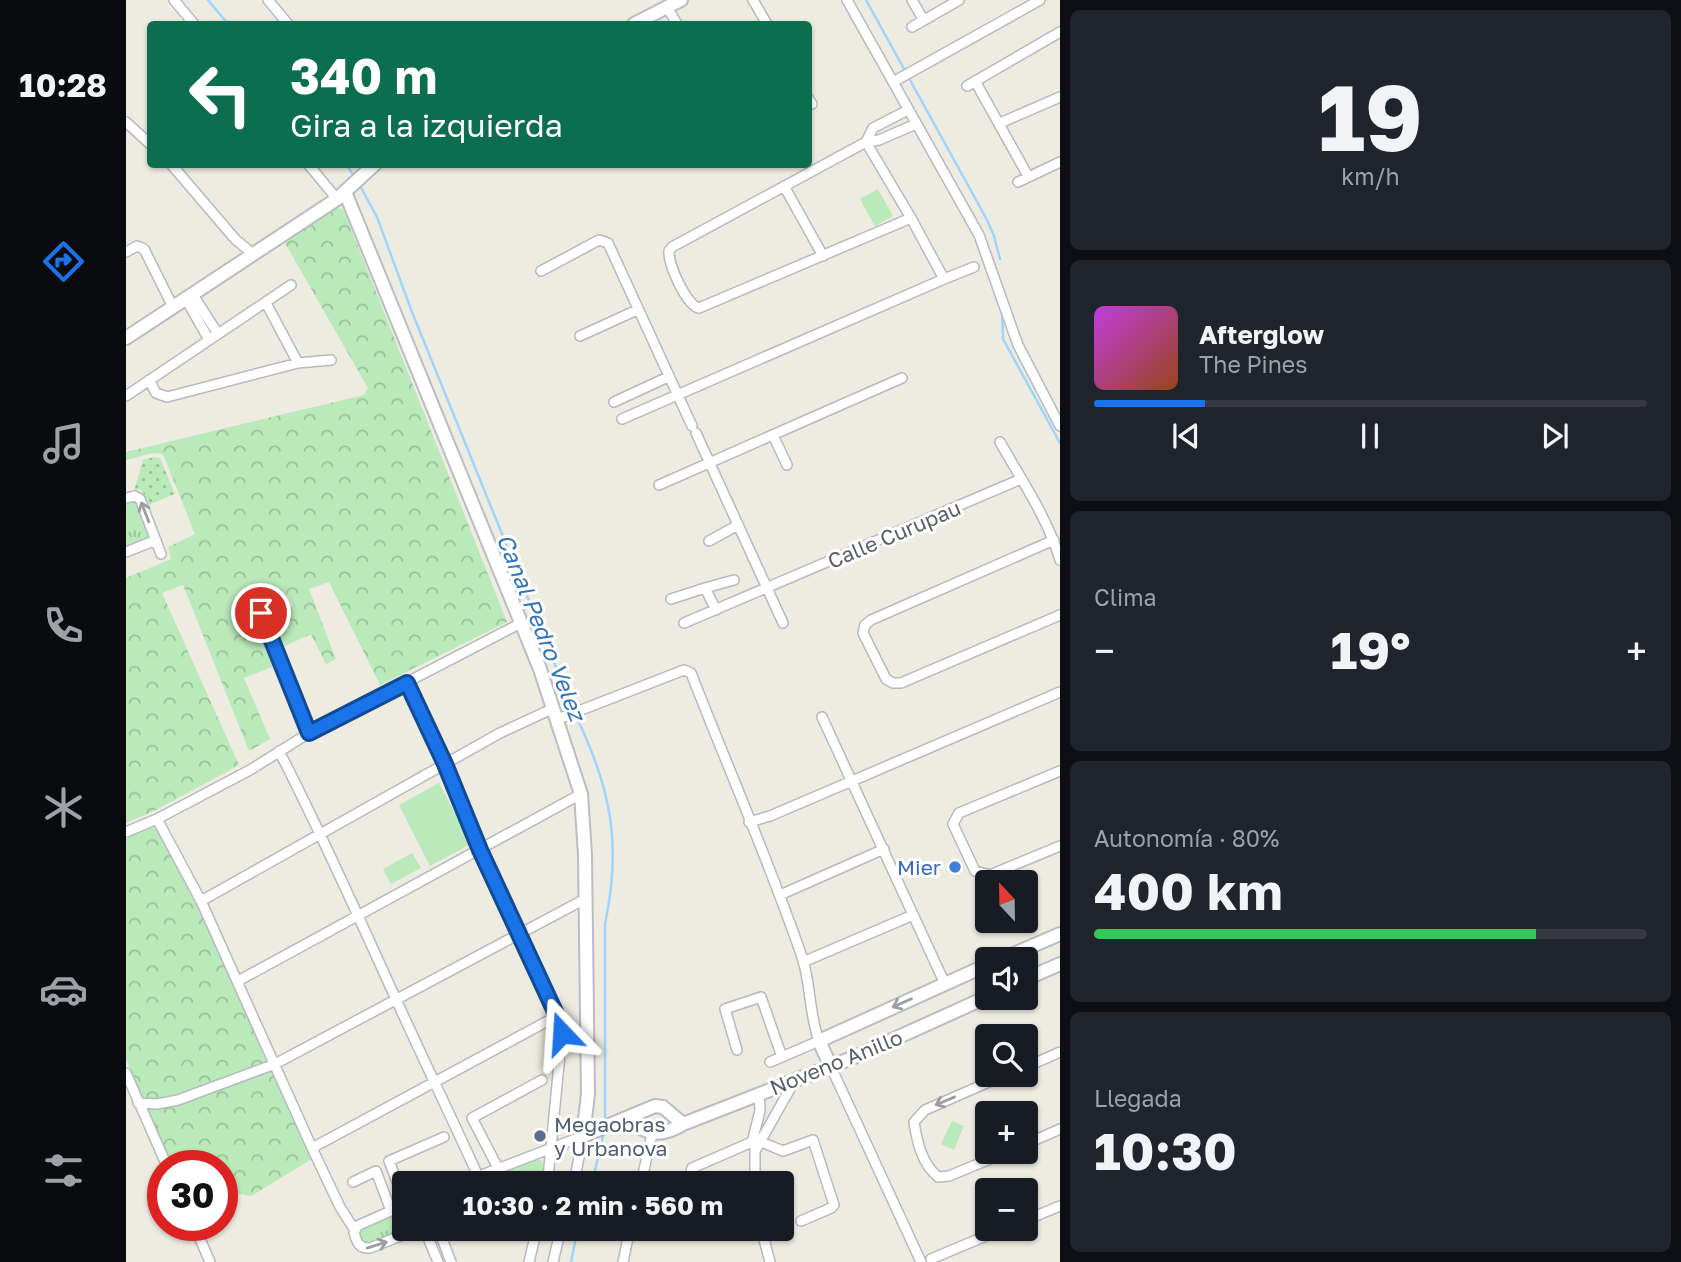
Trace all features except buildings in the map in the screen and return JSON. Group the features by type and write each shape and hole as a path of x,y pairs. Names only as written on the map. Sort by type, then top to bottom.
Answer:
{"street":[{"path":"174,0 192,21"},
{"path":"268,0 286,21"},
{"path":"640,21 681,0"},
{"path":"752,0 764,21"},
{"path":"847,0 901,77 908,110 979,235 1018,345 1060,426"},
{"path":"912,0 923,19"},
{"path":"912,27 959,0"},
{"path":"901,77 1040,0"},
{"path":"667,7 675,21"},
{"path":"1028,176 1000,123 971,84 1060,32"},
{"path":"1000,123 1060,97"},
{"path":"866,142 873,128 908,110"},
{"path":"126,122 147,141"},
{"path":"912,218 699,308 689,303 669,260 667,249 866,142 878,140 916,124"},
{"path":"866,142 912,218 944,279"},
{"path":"1017,182 1060,162"},
{"path":"174,168 235,239 254,255"},
{"path":"313,168 344,192 559,714 581,794 585,855 589,1133 578,1171"},
{"path":"126,338 254,255 344,192 371,168"},
{"path":"784,186 823,256"},
{"path":"541,271 599,240 608,243 783,623"},
{"path":"126,252 137,246 144,249 173,307"},
{"path":"622,419 974,267"},
{"path":"126,396 291,285"},
{"path":"190,297 218,334"},
{"path":"190,297 209,340"},
{"path":"266,303 299,363"},
{"path":"580,336 637,310"},
{"path":"149,380 156,393 167,397 299,363 331,360"},
{"path":"614,402 668,377"},
{"path":"660,485 902,378"},
{"path":"773,435 787,465"},
{"path":"1000,442 1054,540 1060,560"},
{"name":"Calle Curupau","path":"684,623 1021,479"},
{"path":"126,498 135,496 140,499 161,554"},
{"path":"709,541 738,525"},
{"path":"126,552 156,540"},
{"path":"1054,540 871,620 865,625 863,633 886,679 901,683 1060,614"},
{"path":"671,599 734,580"},
{"path":"705,588 716,610"},
{"path":"261,613 309,733"},
{"path":"126,832 157,819 250,770 309,733 521,623"},
{"path":"201,901 500,733 559,714 585,709 684,670 688,671 780,895 803,962 814,1029 927,1261 975,1241"},
{"path":"407,683 557,1016 562,1033 548,1171"},
{"path":"749,822 770,816 1060,692"},
{"path":"822,717 944,984"},
{"path":"279,751 321,832 475,1171"},
{"path":"1060,771 959,813 953,824 975,871 982,875 990,876 1060,846"},
{"path":"238,981 581,794"},
{"path":"157,819 201,901 312,1148 340,1207 354,1229 358,1244 366,1248 392,1239"},
{"path":"780,895 884,849"},
{"path":"138,1103 157,1104 178,1100 275,1064 585,899"},
{"path":"803,962 913,915"},
{"path":"1030,947 1060,934"},
{"path":"1038,974 1060,964"},
{"name":"Noveno Anillo","path":"819,1041 975,970"},
{"path":"737,1050 725,1009 761,997 782,1057"},
{"name":"Noveno Anillo","path":"652,1134 672,1131 759,1093 831,1067 975,1002"},
{"path":"312,1148 557,1016"},
{"path":"562,1033 586,1032"},
{"path":"770,1062 819,1041"},
{"path":"1038,1062 1060,1052"},
{"path":"126,1073 160,1150"},
{"path":"498,1168 472,1118 542,1080"},
{"path":"756,1145 795,1080"},
{"path":"977,1087 925,1110 914,1122 921,1152 932,1173 938,1177 949,1176 978,1164"},
{"path":"755,1171 759,1093"},
{"path":"491,1171 649,1107 660,1106 683,1124"},
{"path":"620,1121 652,1134 643,1171"},
{"path":"1038,1139 1060,1129"},
{"path":"393,1171 389,1161 444,1137"},
{"path":"691,1171 692,1168 756,1145 783,1151 813,1140 834,1205 801,1221"},
{"path":"353,1182 376,1171 391,1211 360,1223 354,1229"},
{"path":"1038,1215 1060,1206"},
{"path":"201,1241 210,1262"},
{"path":"429,1241 438,1262"},
{"path":"443,1241 451,1262"},
{"path":"529,1262 534,1241"},
{"path":"553,1262 558,1241"},
{"path":"623,1262 627,1241"},
{"path":"764,1241 769,1262"}],"green space":[{"path":"878,189 893,216 875,226 860,199"},
{"path":"335,208 343,209 507,622 380,685 329,582 309,589 336,659 326,664 311,634 283,647 269,617 293,606 288,596 264,606 261,601 249,605 274,666 244,678 270,739 249,751 183,585 162,593 239,765 156,810 126,823 126,578 171,559 168,547 195,534 163,454 153,453 126,460 126,452 364,395 368,388 285,243"},
{"path":"160,458 175,494 148,505 140,489 134,491 143,460"},
{"path":"126,503 136,503 149,537 126,546"},
{"path":"439,783 471,844 430,866 399,805"},
{"path":"155,826 197,906 312,1159 251,1196 238,1194 238,1150 163,1150 126,1059 126,838"},
{"path":"412,853 421,868 391,884 383,869"},
{"path":"952,1121 964,1126 954,1150 941,1144"},
{"path":"535,1158 542,1161 545,1171 503,1171"},
{"path":"392,1216 392,1236 368,1244 360,1239 359,1230"}],"waterway":[{"name":"Canal Pedro Velez","path":"208,0 226,21"},
{"path":"866,0 986,218 1000,259"},
{"name":"Canal Pedro Velez","path":"349,168 354,176"},
{"name":"Canal Pedro Velez","path":"359,184 377,217 412,312 573,709"},
{"path":"1002,310 1003,339 1060,443"},
{"name":"Canal Pedro Velez","path":"576,716 598,768 613,842 613,868 605,924 605,1122"},
{"name":"Canal Pedro Velez","path":"595,1171 604,1132"},
{"name":"Canal Pedro Velez","path":"571,1262 575,1241"}],"place":[{"name":"Mier","path":"955,867"},
{"name":"Megaobras y Urbanova","path":"540,1136"}],"route":[{"path":"261,613 309,733 407,683 557,1016 562,1033"}]}
